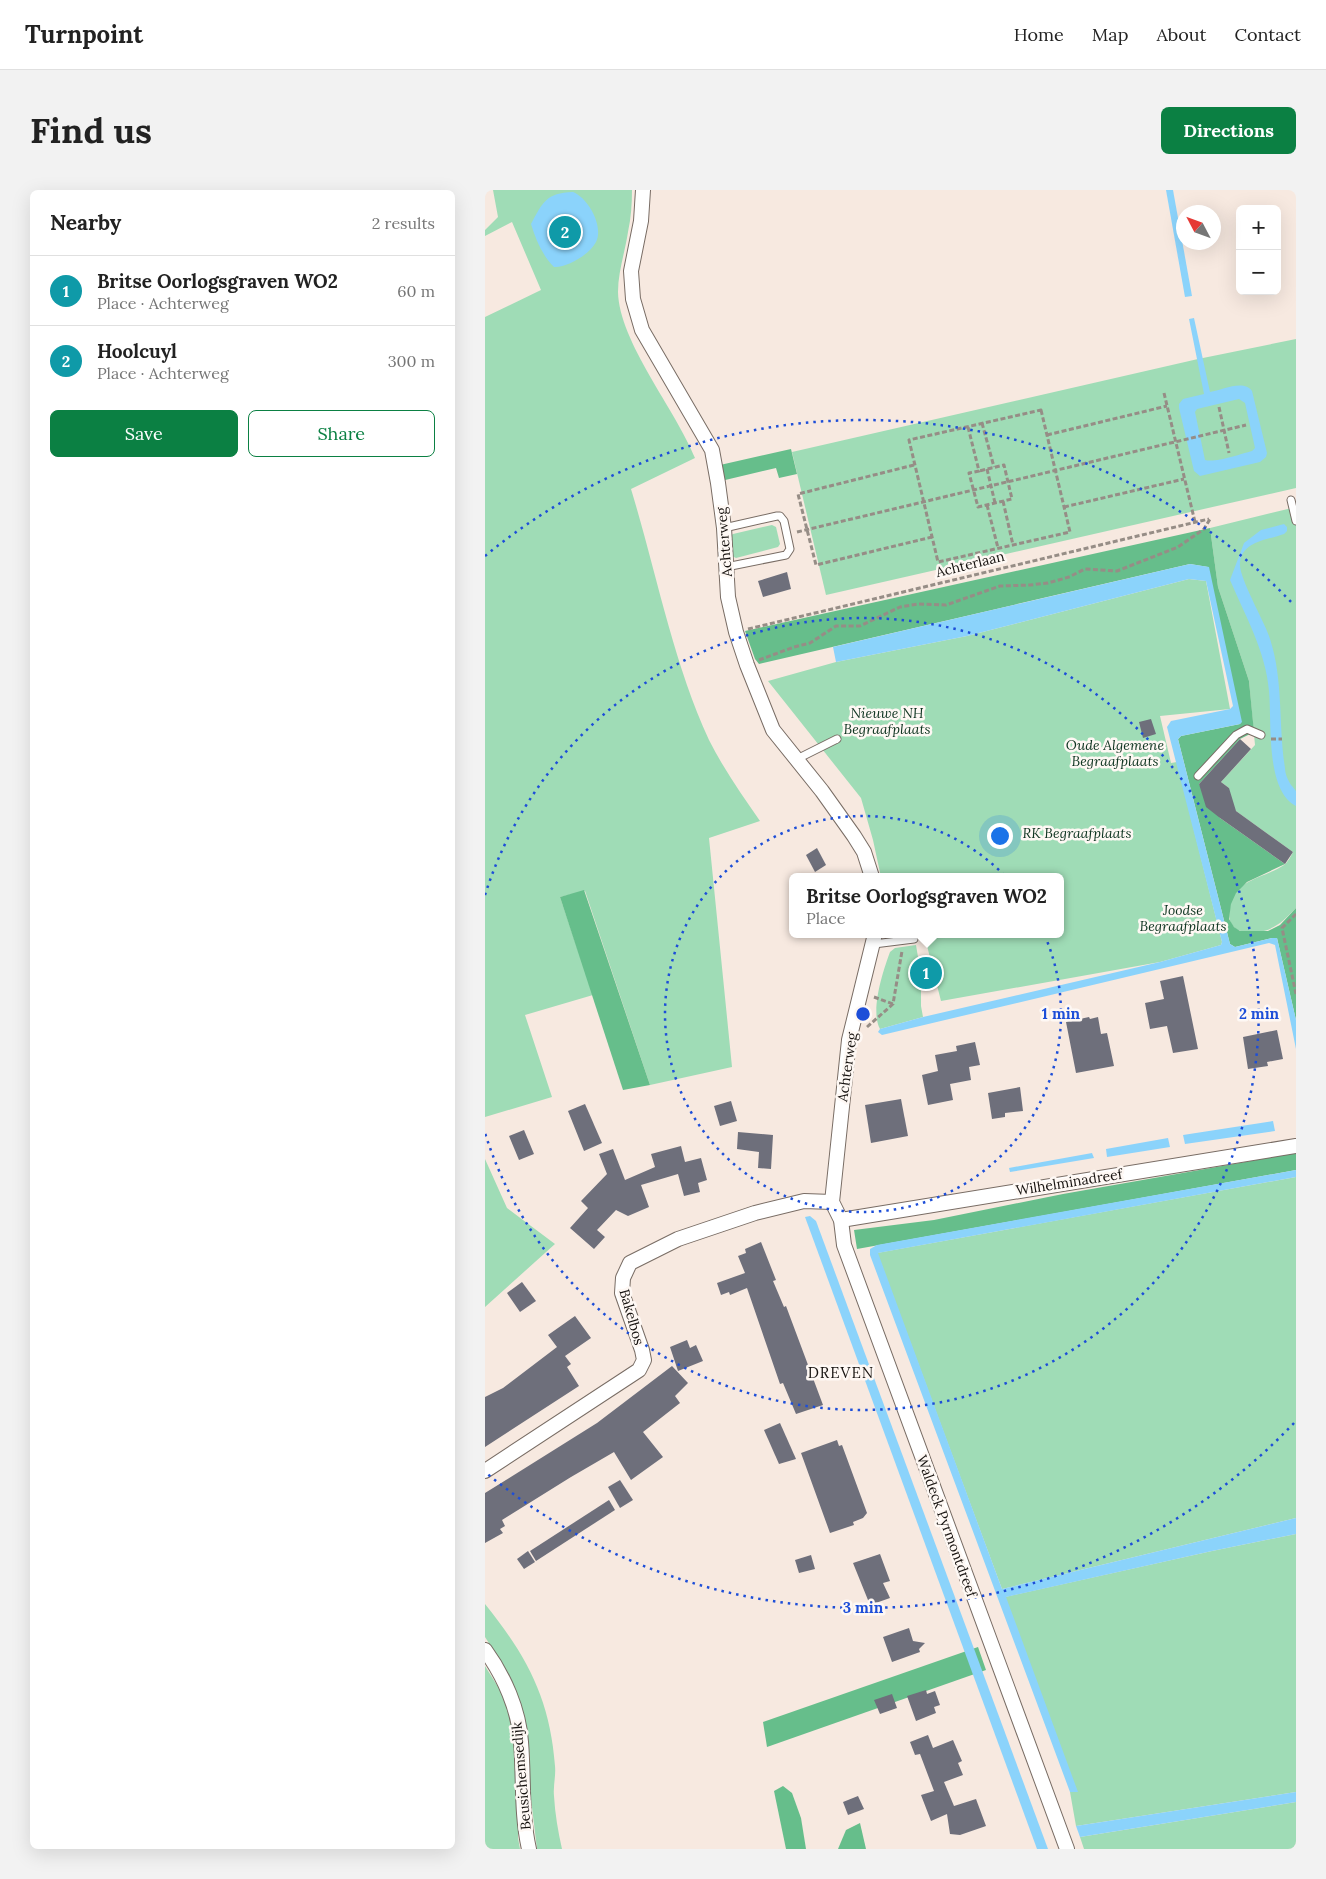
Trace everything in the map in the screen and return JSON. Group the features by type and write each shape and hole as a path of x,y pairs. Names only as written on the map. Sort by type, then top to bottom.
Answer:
{"street":[{"name":"Achterweg","path":"643,190 641,221 631,271 633,299 642,330 712,450 719,483 728,597 736,632 747,665 773,730 795,760 822,791 854,836 864,852 871,873"},
{"name":"Achterweg","path":"832,1202 849,1040 875,939"},
{"name":"Wilhelminadreef","path":"841,1220 990,1194 1296,1146"},
{"name":"Bakelbos","path":"485,1470 639,1370 643,1360 642,1350 623,1293 623,1278 631,1263 678,1239 755,1213 803,1201 832,1202"},
{"name":"Waldeck Pyrmontdreef","path":"832,1202 841,1220 844,1245 1067,1849"},
{"name":"Beusichemsedijk","path":"485,1650 504,1682 516,1712 521,1740 525,1829 529,1849"}],"lane":[{"path":"1291,500 1296,521"},
{"path":"723,528 777,516 783,518 790,549 786,555 726,567"},
{"path":"1198,776 1236,735 1247,729 1261,735"},
{"path":"795,760 837,739"},
{"path":"875,939 898,942 914,939"}],"path":[{"path":"1165,393 1195,522"},
{"path":"1047,435 1167,406"},
{"path":"1219,407 1229,453"},
{"path":"1041,410 1070,532 938,562 922,502 909,440 982,424 1041,410"},
{"path":"982,424 994,467"},
{"path":"787,535 1246,425"},
{"path":"968,427 979,470"},
{"path":"914,465 798,494 816,566 932,538"},
{"path":"1004,465 1012,499 978,507 969,473 994,467 1004,465"},
{"path":"987,469 995,503"},
{"path":"1064,507 1184,479"},
{"path":"1003,501 1013,545"},
{"path":"987,505 998,548"},
{"name":"Achterlaan","path":"736,632 1210,519 1204,529 1178,547 1117,570 1085,569 1069,577 1048,583 1030,586 1001,586 946,606 918,604 900,607 861,626 835,626 810,643 793,647 747,665"},
{"path":"1268,739 1282,738"},
{"path":"1296,914 1282,928 1296,994"},
{"path":"849,1040 876,1020 893,1004 903,952 898,942"},
{"path":"861,993 893,1004"}],"green space":[{"path":"493,190 632,190 630,222 618,284 621,312 638,354 695,458 631,489 675,648 696,710 720,761 760,821 709,838 732,1067 650,1085 585,891 560,897 593,995 525,1015 552,1097 485,1117 485,317 541,290 512,222 485,236 485,230 498,217"},
{"path":"1296,339 1296,488 826,595 792,452 1198,359"},
{"path":"791,449 797,474 779,478 776,468 721,481 720,465"},
{"path":"1296,507 1296,908 1273,927 1261,932 1248,933 1237,930 1230,922 1229,913 1232,898 1243,885 1284,865 1293,852 1229,806 1229,788 1221,782 1255,745 1249,681 1218,587 1210,528"},
{"path":"772,525 776,527 780,544 778,547 736,558 732,556 730,536"},
{"path":"1210,528 1218,587 1249,681 1254,732 1240,739 1199,784 1220,818 1285,864 1247,882 1236,893 1231,904 1229,919 1234,927 1240,931 1268,931 1280,925 1296,908 1296,1020 1277,938 1235,947 1230,944 1178,739 1181,736 1240,724 1241,722 1208,567 1190,564 759,664 755,659 745,631"},
{"path":"1189,579 1206,581 1230,709 1160,716 1171,763 1177,762 1222,942 1221,945 1160,962 941,1001 925,938 1064,938 1064,873 880,873 861,798 768,681 836,662 967,636"},
{"path":"584,890 650,1085 623,1090 560,897"},
{"path":"916,945 921,975 923,1017 880,1029 876,1012 877,1002 881,980 890,952 895,948"},
{"path":"1296,1153 1296,1170 857,1249 854,1230 934,1220 1063,1194"},
{"path":"485,1159 507,1208 555,1244 485,1307"},
{"path":"1296,1177 1296,1518 1002,1589 877,1253"},
{"path":"1296,1534 1296,1792 1076,1826 1070,1792 1077,1792 1005,1597"},
{"path":"485,1604 524,1660 542,1699 552,1742 555,1770 554,1803 562,1849 537,1849 530,1791 530,1757 520,1704 503,1665 485,1637"},
{"path":"978,1647 986,1670 767,1747 763,1722"},
{"path":"485,1666 500,1690 512,1721 518,1785 518,1838 520,1849 485,1849"},
{"path":"783,1786 792,1793 801,1818 806,1849 786,1849 774,1791"},
{"path":"1296,1802 1296,1849 1084,1849 1080,1837"},
{"path":"860,1823 866,1849 838,1849 846,1830"}],"water":[{"path":"1166,190 1173,190 1176,207 1176,246"},
{"path":"573,192 584,200 593,213 598,228 598,236 593,247 584,255 571,263 554,267 540,247 531,224 546,200 557,194"},
{"path":"1177,250 1184,250 1192,296 1185,297"},
{"path":"1194,318 1210,392 1233,386 1244,386 1252,391 1267,453 1266,457 1260,462 1200,476 1194,471 1179,408 1179,404 1183,399 1204,394 1189,319","holes":["1239,399 1245,403 1255,448 1252,451 1228,458 1205,460 1195,412 1197,409"]},
{"path":"1284,524 1287,527 1287,531 1284,534 1257,542 1245,550 1240,563 1240,569 1274,652 1279,685 1285,770 1291,785 1296,791 1296,806 1286,798 1279,786 1272,754 1269,691 1264,662 1230,580 1244,543 1261,530"},
{"path":"1190,564 1209,567 1242,722 1240,724 1181,736 1178,739 1230,944 1235,947 1277,938 1296,1020 1296,1049 1275,945 1269,943 882,1035 878,1032 880,1029 923,1017 1160,962 1221,945 1222,942 1167,727 1171,721 1230,709 1233,706 1206,581 1189,579 967,636 836,662 833,647"},
{"path":"1273,1121 1275,1131 1185,1144 1183,1135"},
{"path":"1168,1138 1170,1147 1107,1157 1106,1149"},
{"path":"1092,1153 1094,1158 1010,1172 1009,1168"},
{"path":"1296,1170 1296,1177 878,1253 1002,1589 1296,1518 1296,1534 1006,1597 1078,1792 1070,1792 870,1255 870,1249 877,1245"},
{"path":"810,1216 816,1221 1048,1849 1037,1849 805,1217"},
{"path":"1296,1792 1296,1802 1080,1837 1076,1826"}],"building":[{"path":"787,572 791,589 763,597 758,581"},
{"path":"1151,719 1156,734 1143,738 1139,722"},
{"path":"1240,739 1251,749 1221,782 1229,788 1236,811 1293,852 1285,864 1206,807 1199,784"},
{"path":"817,848 826,865 815,872 806,855"},
{"path":"1183,976 1198,1049 1173,1053 1167,1026 1150,1029 1145,1003 1164,999 1160,981"},
{"path":"1089,1017 1090,1019 1098,1017 1101,1034 1107,1033 1114,1066 1076,1073 1066,1022"},
{"path":"1277,1030 1283,1059 1267,1062 1268,1066 1248,1069 1243,1037"},
{"path":"975,1042 980,1065 969,1067 971,1080 950,1084 953,1100 928,1105 922,1075 938,1071 935,1055 957,1051 956,1046"},
{"path":"1020,1087 1023,1111 1005,1113 1005,1117 992,1119 988,1093"},
{"path":"901,1099 908,1136 871,1143 865,1105"},
{"path":"731,1101 737,1121 720,1126 714,1106"},
{"path":"585,1104 602,1143 584,1151 568,1111"},
{"path":"524,1130 534,1154 519,1160 509,1136"},
{"path":"738,1132 773,1135 771,1169 758,1168 759,1152 737,1149"},
{"path":"681,1146 685,1162 701,1158 707,1180 698,1183 700,1192 684,1196 678,1174 641,1185 649,1207 628,1216 616,1210 597,1230 605,1237 594,1249 570,1228 588,1208 581,1201 607,1174 599,1154 613,1149 625,1180 655,1167 651,1154"},
{"path":"761,1242 776,1280 773,1281 784,1307 786,1306 823,1405 796,1414 783,1383 780,1384 747,1288 730,1295 729,1292 721,1295 717,1283 745,1273 738,1256 746,1253 745,1249"},
{"path":"522,1282 536,1301 520,1312 507,1293"},
{"path":"575,1316 591,1338 565,1356 571,1364 567,1367 579,1386 485,1447 485,1397 503,1388 557,1347 548,1335"},
{"path":"687,1340 690,1348 696,1345 703,1361 678,1371 670,1347"},
{"path":"672,1366 688,1383 675,1396 680,1403 643,1432 663,1457 631,1480 614,1452 502,1520 505,1526 500,1529 503,1533 485,1543 485,1493 597,1423"},
{"path":"780,1423 796,1459 779,1464 764,1430"},
{"path":"837,1440 839,1446 842,1445 867,1513 863,1518 853,1522 854,1525 830,1533 801,1453"},
{"path":"620,1480 633,1500 620,1508 608,1487"},
{"path":"609,1500 615,1510 536,1561 530,1551"},
{"path":"528,1551 535,1562 524,1569 517,1559"},
{"path":"880,1554 890,1581 883,1583 890,1598 870,1605 853,1563"},
{"path":"811,1555 815,1569 799,1573 795,1560"},
{"path":"909,1628 913,1641 925,1643 919,1649 920,1652 892,1662 883,1637"},
{"path":"926,1690 927,1694 935,1691 940,1705 934,1707 936,1713 916,1721 907,1696"},
{"path":"892,1694 897,1708 880,1714 874,1700"},
{"path":"928,1735 933,1748 953,1740 962,1761 958,1763 963,1775 944,1782 954,1806 976,1799 986,1826 960,1835 950,1834 947,1814 931,1821 921,1795 934,1791 920,1754 915,1755 910,1742"},
{"path":"858,1796 864,1809 848,1815 843,1802"}],"place":[{"name":"Hoolcuyl","path":"565,232"},
{"name":"Britse Oorlogsgraven WO2","path":"926,973"}],"district":[{"name":"DREVEN","path":"841,1372"}],"park label":[{"name":"Nieuwe NH Begraafplaats","path":"887,722"},
{"name":"Oude Algemene Begraafplaats","path":"1115,754"},
{"name":"RK Begraafplaats","path":"1077,833"},
{"name":"Joodse Begraafplaats","path":"1183,918"}]}
